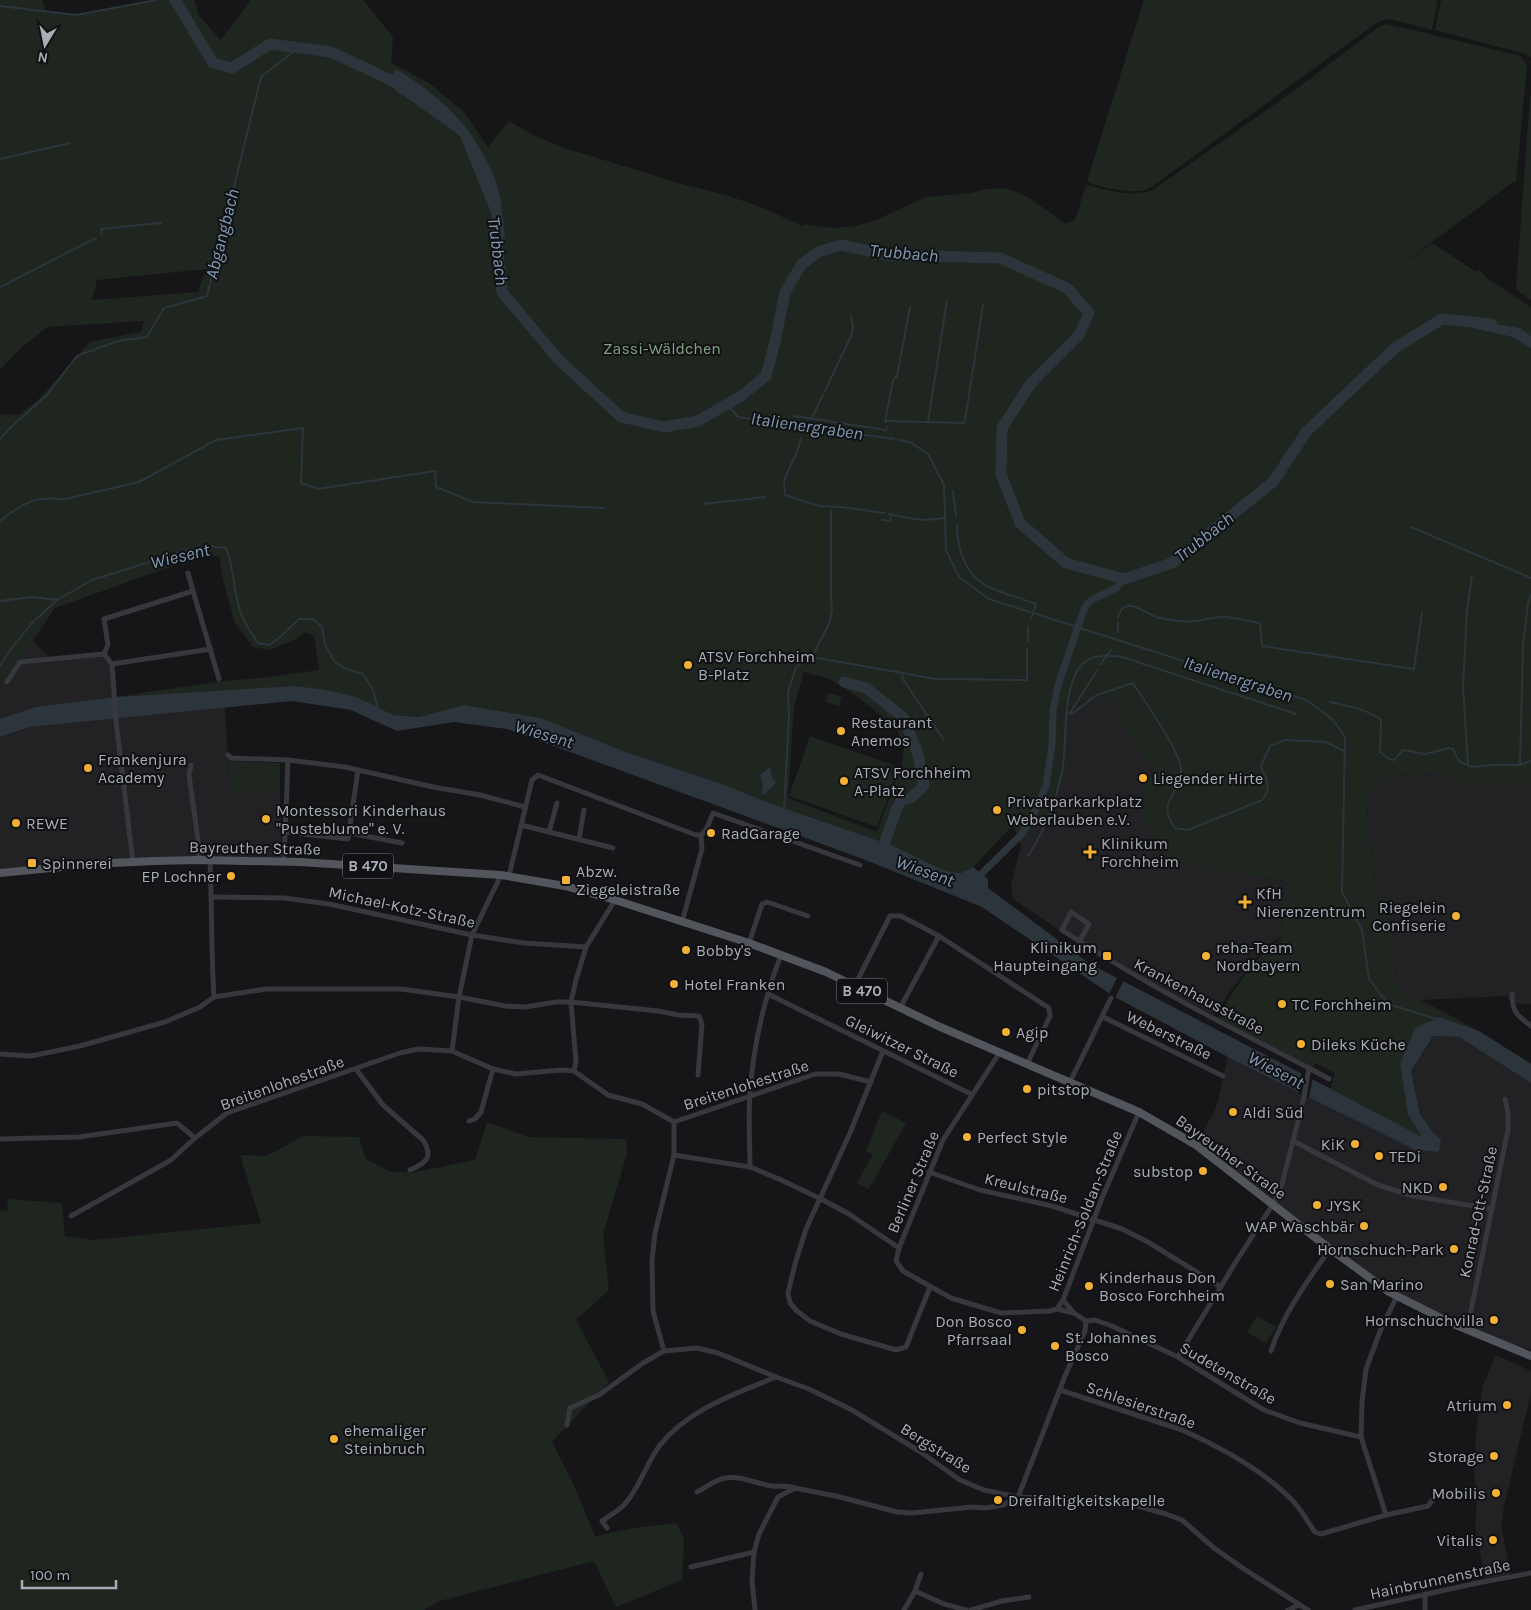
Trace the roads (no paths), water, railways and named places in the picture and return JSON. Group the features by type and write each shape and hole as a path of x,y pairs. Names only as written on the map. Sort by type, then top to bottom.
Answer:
{"main road":[{"name":"Bayreuther Straße","path":"0,873 133,862 199,860 284,862 452,870 505,875 565,886 615,900 749,943 826,972 900,1008 1140,1112 1196,1145 1330,1248 1397,1296 1467,1330 1531,1356"}],"street":[{"path":"188,573 219,679"},
{"path":"104,654 108,645 104,619 193,591"},
{"path":"112,664 211,649"},
{"path":"104,654 112,664 116,720 133,862"},
{"path":"7,682 20,662 104,654"},
{"path":"228,755 231,758 288,760 358,770 480,795 525,807"},
{"path":"284,862 288,760"},
{"path":"191,764 189,775 199,847 199,860"},
{"path":"286,832 348,839 358,770"},
{"path":"452,1051 459,997 472,935 505,875 521,825 532,780 538,775 696,835 701,835 706,830 713,813 860,865"},
{"path":"549,832 557,803"},
{"path":"579,840 584,810"},
{"path":"521,825 613,848"},
{"path":"349,833 402,843"},
{"path":"682,922 702,849 701,835"},
{"path":"210,860 214,997"},
{"name":"Michael-Kotz-Straße","path":"212,897 284,898 329,904 472,935 524,944 586,947"},
{"path":"574,1070 576,1062 572,1002 586,947 615,900"},
{"path":"749,943 762,904 767,902 808,916"},
{"name":"Krankenhausstraße","path":"1080,942 1089,924 1071,912 1062,930 1080,942 1138,977 1308,1071 1329,1079"},
{"path":"854,987 890,916 901,916 939,936 1049,1008 1050,1016 1027,1064"},
{"path":"900,1008 939,936"},
{"path":"750,1167 750,1095 754,1052 768,994 781,955"},
{"path":"0,1054 31,1056 80,1046 165,1022 200,1006 214,997 266,988 401,989 505,1006 525,1007 556,1002 572,1002 699,1016 702,1024 698,1075"},
{"name":"Gleiwitzer Straße","path":"768,994 971,1094"},
{"path":"1512,994 1512,1003 1516,1014 1531,1026"},
{"name":"Weberstraße","path":"1070,1082 1111,998"},
{"name":"Weberstraße","path":"1103,1017 1223,1076"},
{"name":"Breitenlohestraße","path":"71,1216 172,1160 195,1138 227,1114 400,1053 418,1049 452,1051 493,1069 516,1074 574,1070 608,1095 642,1104 674,1122 815,1074 839,1074 871,1082"},
{"path":"883,1051 806,1229 794,1264 788,1292 790,1302 797,1311 810,1321 841,1334 896,1350 906,1347 930,1287"},
{"name":"Berliner Straße","path":"899,1248 943,1140 971,1094 1000,1052"},
{"path":"356,1069 383,1105 423,1140 427,1147 426,1161 410,1170"},
{"path":"469,1121 481,1112 493,1069"},
{"path":"1178,1357 1220,1287 1274,1204 1282,1184 1294,1141 1308,1071"},
{"name":"Konrad-Ott-Straße","path":"1467,1330 1508,1130 1508,1113 1505,1099"},
{"name":"Heinrich-Soldan-Straße","path":"899,1248 896,1261 903,1271 951,1298 1001,1313 1050,1312 1057,1309 1063,1300 1106,1189 1140,1112"},
{"path":"664,1351 653,1311 652,1260 654,1232 674,1155 674,1122"},
{"path":"0,1139 79,1137 177,1123 195,1138"},
{"path":"1294,1141 1378,1185 1413,1196 1492,1209"},
{"path":"674,1155 750,1167 849,1214 899,1248"},
{"name":"Kreulstraße","path":"929,1172 980,1190 1052,1206 1122,1229 1148,1242 1220,1287"},
{"path":"1271,1352 1280,1329 1330,1248"},
{"path":"1397,1296 1381,1329 1366,1369 1362,1402 1361,1437 1386,1515 1428,1506 1435,1497"},
{"path":"698,1492 714,1482 726,1478 735,1478 773,1486 786,1485 897,1512 912,1513 1003,1506 1018,1498 1085,1331 1086,1321 1074,1313 1063,1300"},
{"path":"1057,1309 1074,1313"},
{"name":"Sudetenstraße","path":"1086,1321 1094,1320 1112,1326 1178,1357 1264,1410 1300,1423 1361,1437"},
{"name":"Bergstraße","path":"567,1425 570,1408 599,1395 664,1351 696,1348 718,1353 809,1389 852,1410 919,1450 960,1480 984,1490 1018,1498 1097,1500 1134,1505 1182,1520 1214,1548 1244,1570 1308,1610"},
{"path":"607,1528 602,1521 624,1505 660,1446 684,1422 725,1398 776,1377"},
{"name":"Schlesierstraße","path":"1060,1390 1182,1430 1261,1472 1291,1499 1315,1532 1321,1534 1386,1515"},
{"path":"755,1610 752,1581 754,1552 758,1534 778,1497 778,1490 773,1486"},
{"path":"778,1497 795,1488"},
{"path":"691,1567 754,1552"},
{"name":"Hainbrunnenstraße","path":"1355,1610 1531,1573"},
{"path":"904,1610 922,1574"},
{"path":"915,1591 944,1604 966,1610"},
{"path":"1425,1594 1425,1610"},
{"path":"971,1610 1029,1597"},
{"path":"1288,1610 1299,1604"}],"water":[{"path":"396,69 423,87 447,107 477,143 494,176 502,209 505,240 493,248 491,213 460,136 389,85"},
{"path":"1478,321 1520,328 1531,336 1531,349 1512,337 1472,328"},
{"path":"295,686 353,696 393,715 419,717 464,705 541,718 623,751 722,784 769,803 891,845 950,872 961,873 973,867 988,879 988,888 1090,964 1422,1137 1408,1114 1400,1064 1415,1028 1439,1017 1479,1031 1531,1064 1531,1083 1459,1037 1433,1036 1411,1071 1420,1114 1441,1140 1439,1152 1415,1150 1228,1057 1113,996 982,907 863,859 507,729 454,722 397,731 351,710 292,701 29,727 0,737 0,719 35,707 115,697"},
{"path":"770,767 772,777 776,782 764,795 761,793 763,786 760,775"}],"waterway":[{"path":"0,6 76,15 156,0"},
{"name":"Trubbach","path":"175,0 213,63 232,68 270,44 331,52 395,82 403,89"},
{"name":"Abgangbach","path":"0,439 46,396 77,356 118,341 147,337 164,308 207,296 261,77 298,48"},
{"path":"0,159 70,143"},
{"path":"102,236 101,229 161,223"},
{"name":"Trubbach","path":"496,231 502,292 558,359 621,417 664,427 698,421 741,396 766,376 785,292 802,264 818,252 841,245 888,255 1000,258 1067,288 1089,313 1079,335 1031,383 1002,428 1001,474 1020,523 1066,563 1124,579 1172,563 1273,482 1307,431 1396,347 1442,319 1492,324"},
{"path":"0,287 96,238"},
{"path":"928,422 947,300"},
{"path":"886,421 964,423 983,305"},
{"path":"885,422 893,380 897,376 910,307"},
{"path":"825,391 851,336 853,327 851,316"},
{"path":"812,418 823,395"},
{"name":"Italienergraben","path":"726,403 738,417 894,439"},
{"path":"794,416 886,430 887,427"},
{"path":"0,521 19,507 35,500 65,499 139,482 216,440 303,428 301,483 318,489 435,471 436,487 473,502 604,508"},
{"path":"801,438 784,480 785,495 819,506 884,513"},
{"name":"Italienergraben","path":"899,440 910,442 928,454 944,485 946,550 959,577 989,599 1306,700 1338,726 1345,738 1342,892 1362,930 1369,979 1388,1004 1437,1019"},
{"path":"953,491 956,515"},
{"path":"704,504 765,497"},
{"path":"784,811 789,715 788,692 796,667 812,657 829,624 832,611 831,511"},
{"path":"889,514 923,520 945,518"},
{"path":"882,520 890,521 891,514"},
{"path":"957,525 961,552 968,569 989,587 1036,604 1031,619"},
{"path":"1411,527 1531,578"},
{"name":"Wiesent","path":"0,666 31,624 57,600 92,580 181,552 208,546 226,548 239,608 245,623 258,643 269,645 299,619 313,619 322,627 325,645 335,662 346,669 363,674 373,690 378,708"},
{"path":"1468,765 1463,687 1467,610 1472,576"},
{"path":"976,879 1021,835 1031,820 1046,786 1052,744 1053,711 1058,685 1085,607 1091,600 1116,588 1124,579"},
{"path":"1520,764 1523,646 1528,603 1531,595"},
{"path":"0,601 33,597 57,600"},
{"path":"1118,617 1121,610 1126,606 1131,606 1160,618 1178,621 1191,622 1222,617 1239,619 1260,623 1262,646 1414,669 1422,612"},
{"path":"1118,622 1118,632"},
{"path":"1028,626 1028,641"},
{"path":"812,657 936,679 1027,680 1027,649"},
{"path":"1100,665 1111,650"},
{"path":"1028,856 1039,837 1053,805 1064,760 1069,695 1079,668 1088,660 1100,656 1122,657 1296,714"},
{"path":"1070,713 1098,669"},
{"path":"903,675 902,678 944,740"},
{"path":"844,682 866,688 903,717 918,754 924,786 911,798 902,800 897,808 881,853"},
{"path":"1067,713 1072,714 1095,696 1132,683 1164,730 1180,764 1179,780 1170,800 1168,812 1175,828 1188,830 1262,800 1268,787 1261,766 1270,746 1285,740 1326,742 1344,751"},
{"path":"1330,702 1363,711 1381,720 1380,752 1389,759 1395,760 1404,750 1425,754 1449,748 1453,749 1459,761 1472,767 1520,765 1531,761"}],"place":[{"name":"ATSV Forchheim B-Platz","path":"688,665"},
{"name":"Restaurant Anemos","path":"841,731"},
{"name":"Frankenjura Academy","path":"88,768"},
{"name":"Liegender Hirte","path":"1143,778"},
{"name":"ATSV Forchheim A-Platz","path":"844,781"},
{"name":"Privatparkarkplatz Weberlauben e.V.","path":"997,810"},
{"name":"Montessori Kinderhaus \"Pusteblume\" e. V.","path":"266,819"},
{"name":"REWE","path":"16,823"},
{"name":"RadGarage","path":"711,833"},
{"name":"Klinikum Forchheim","path":"1090,852"},
{"name":"Spinnerei","path":"32,863"},
{"name":"EP Lochner","path":"231,876"},
{"name":"Abzw. Ziegeleistraße","path":"566,880"},
{"name":"KfH Nierenzentrum","path":"1245,902"},
{"name":"Riegelein Confiserie","path":"1456,916"},
{"name":"Bobby's","path":"686,950"},
{"name":"Klinikum Haupteingang","path":"1107,956"},
{"name":"reha-Team Nordbayern","path":"1206,956"},
{"name":"Hotel Franken","path":"674,984"},
{"name":"TC Forchheim","path":"1282,1004"},
{"name":"Agip","path":"1006,1032"},
{"name":"Dileks Küche","path":"1301,1044"},
{"name":"pitstop","path":"1027,1089"},
{"name":"Aldi Süd","path":"1233,1112"},
{"name":"Perfect Style","path":"967,1137"},
{"name":"KiK","path":"1355,1144"},
{"name":"TEDi","path":"1379,1156"},
{"name":"substop","path":"1203,1171"},
{"name":"NKD","path":"1443,1187"},
{"name":"JYSK","path":"1317,1205"},
{"name":"WAP Waschbär","path":"1364,1226"},
{"name":"Hornschuch-Park","path":"1454,1249"},
{"name":"San Marino","path":"1330,1284"},
{"name":"Kinderhaus Don Bosco Forchheim","path":"1089,1286"},
{"name":"Hornschuchvilla","path":"1494,1320"},
{"name":"Don Bosco Pfarrsaal","path":"1022,1330"},
{"name":"St. Johannes Bosco","path":"1055,1346"},
{"name":"Atrium","path":"1507,1405"},
{"name":"ehemaliger Steinbruch","path":"334,1439"},
{"name":"Storage","path":"1494,1456"},
{"name":"Mobilis","path":"1496,1493"},
{"name":"Dreifaltigkeitskapelle","path":"998,1500"},
{"name":"Vitalis","path":"1493,1540"}],"park label":[{"name":"Zassi-Wäldchen","path":"662,348"}]}
